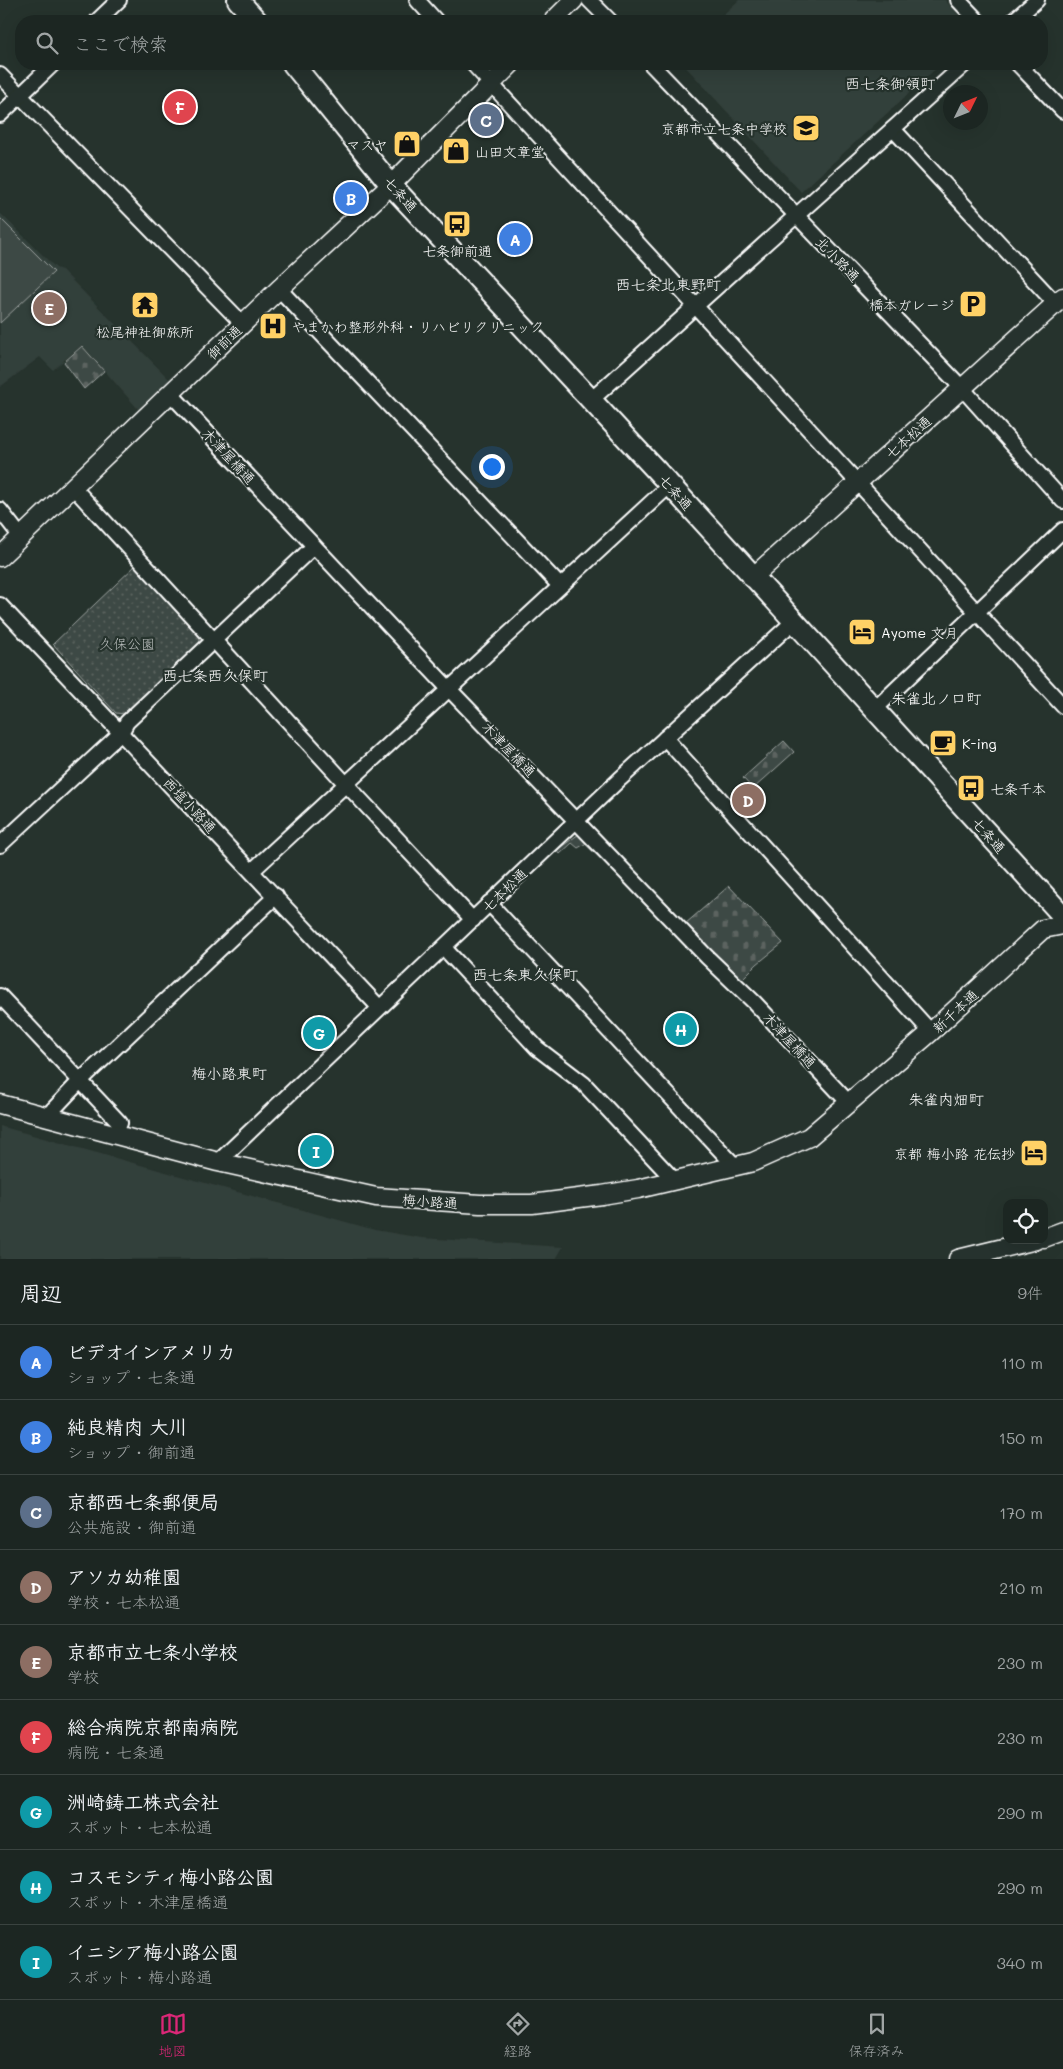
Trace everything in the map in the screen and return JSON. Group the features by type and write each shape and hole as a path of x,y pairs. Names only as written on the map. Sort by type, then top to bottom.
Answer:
{"main road":[{"path":"238,0 252,15"},
{"name":"七条通","path":"298,70 391,185 670,485 752,578 1063,916"}],"street":[{"path":"103,15 119,0"},
{"path":"417,0 431,15"},
{"path":"559,15 574,0"},
{"path":"589,0 604,15"},
{"path":"958,0 972,15"},
{"path":"1020,15 1037,0"},
{"path":"0,114 48,70"},
{"path":"478,70 1063,706"},
{"name":"御前通","path":"0,557 278,289 391,185 505,70"},
{"name":"北小路通","path":"657,70 962,388 1063,502"},
{"path":"591,400 958,70"},
{"path":"1024,70 1063,111"},
{"path":"0,75 243,324"},
{"path":"893,129 1059,301"},
{"path":"278,289 560,586"},
{"name":"七本松通","path":"752,578 1059,301"},
{"name":"木津屋橋通","path":"170,393 707,957 754,1002 848,1103"},
{"path":"252,870 670,485"},
{"path":"73,487 346,784 474,920"},
{"path":"0,510 21,537"},
{"path":"874,710 1063,530"},
{"path":"0,845 122,733 127,722 314,546"},
{"name":"西塩小路通","path":"0,605 252,870 379,1007"},
{"name":"七本松通","path":"218,1162 379,1007 474,920 489,903 665,738 793,622"},
{"path":"665,738 932,1032"},
{"path":"47,1116 80,1082 276,896"},
{"path":"489,903 736,1167"},
{"name":"新千本通","path":"848,1103 932,1032 1044,929 1063,925"},
{"path":"444,948 537,1048 584,1084 674,1180"},
{"path":"0,996 120,1123 116,1135"},
{"name":"梅小路通","path":"0,1104 218,1162 376,1197 480,1204 532,1204 620,1192 736,1167 770,1155 809,1137 848,1103"},
{"path":"1048,1237 1063,1231"},
{"path":"958,1259 1020,1244"}],"shaded area":[{"path":"739,0 945,0 959,15 723,15"},
{"name":"京都市立七条中学校","path":"689,70 934,70 801,192"},
{"path":"0,213 56,268 62,270 170,380 138,409 82,345 53,370 40,357 0,387"},
{"path":"0,1126 375,1230 422,1238 563,1247 556,1259 0,1259"}],"green space":[{"path":"0,218 54,272 0,323"},
{"path":"82,346 104,371 84,389 64,362"},
{"name":"久保公園","path":"136,565 200,636 200,644 124,714 116,713 53,644"},
{"path":"784,741 794,752 753,789 743,778"},
{"path":"579,834 603,857 601,859 585,844 578,848 572,843 560,854 557,850"},
{"path":"729,886 783,943 740,981 685,924"}],"place":[{"name":"総合病院京都南病院","path":"180,107"},
{"name":"京都西七条郵便局","path":"486,120"},
{"name":"京都市立七条中学校","path":"806,128"},
{"name":"マスヤ","path":"407,144"},
{"name":"山田文章堂","path":"456,151"},
{"name":"純良精肉 大川","path":"351,198"},
{"name":"七条御前通","path":"457,224"},
{"name":"ビデオインアメリカ","path":"515,239"},
{"name":"橋本ガレージ","path":"973,304"},
{"name":"松尾神社御旅所","path":"145,305"},
{"name":"京都市立七条小学校","path":"49,308"},
{"name":"やまかわ整形外科・リハビリクリニック","path":"273,326"},
{"name":"Ayome 文月","path":"862,632"},
{"name":"K-ing","path":"943,743"},
{"name":"七条千本","path":"971,788"},
{"name":"アソカ幼稚園","path":"748,800"},
{"name":"コスモシティ梅小路公園","path":"681,1029"},
{"name":"洲崎鋳工株式会社","path":"319,1033"},
{"name":"イニシア梅小路公園","path":"316,1151"},
{"name":"京都 梅小路 花伝抄","path":"1034,1153"}],"district":[{"name":"西七条御領町","path":"890,83"},
{"name":"西七条北東野町","path":"668,284"},
{"name":"西七条西久保町","path":"215,675"},
{"name":"朱雀北ノ口町","path":"936,698"},
{"name":"西七条東久保町","path":"525,974"},
{"name":"梅小路東町","path":"229,1073"},
{"name":"朱雀内畑町","path":"946,1099"}]}
